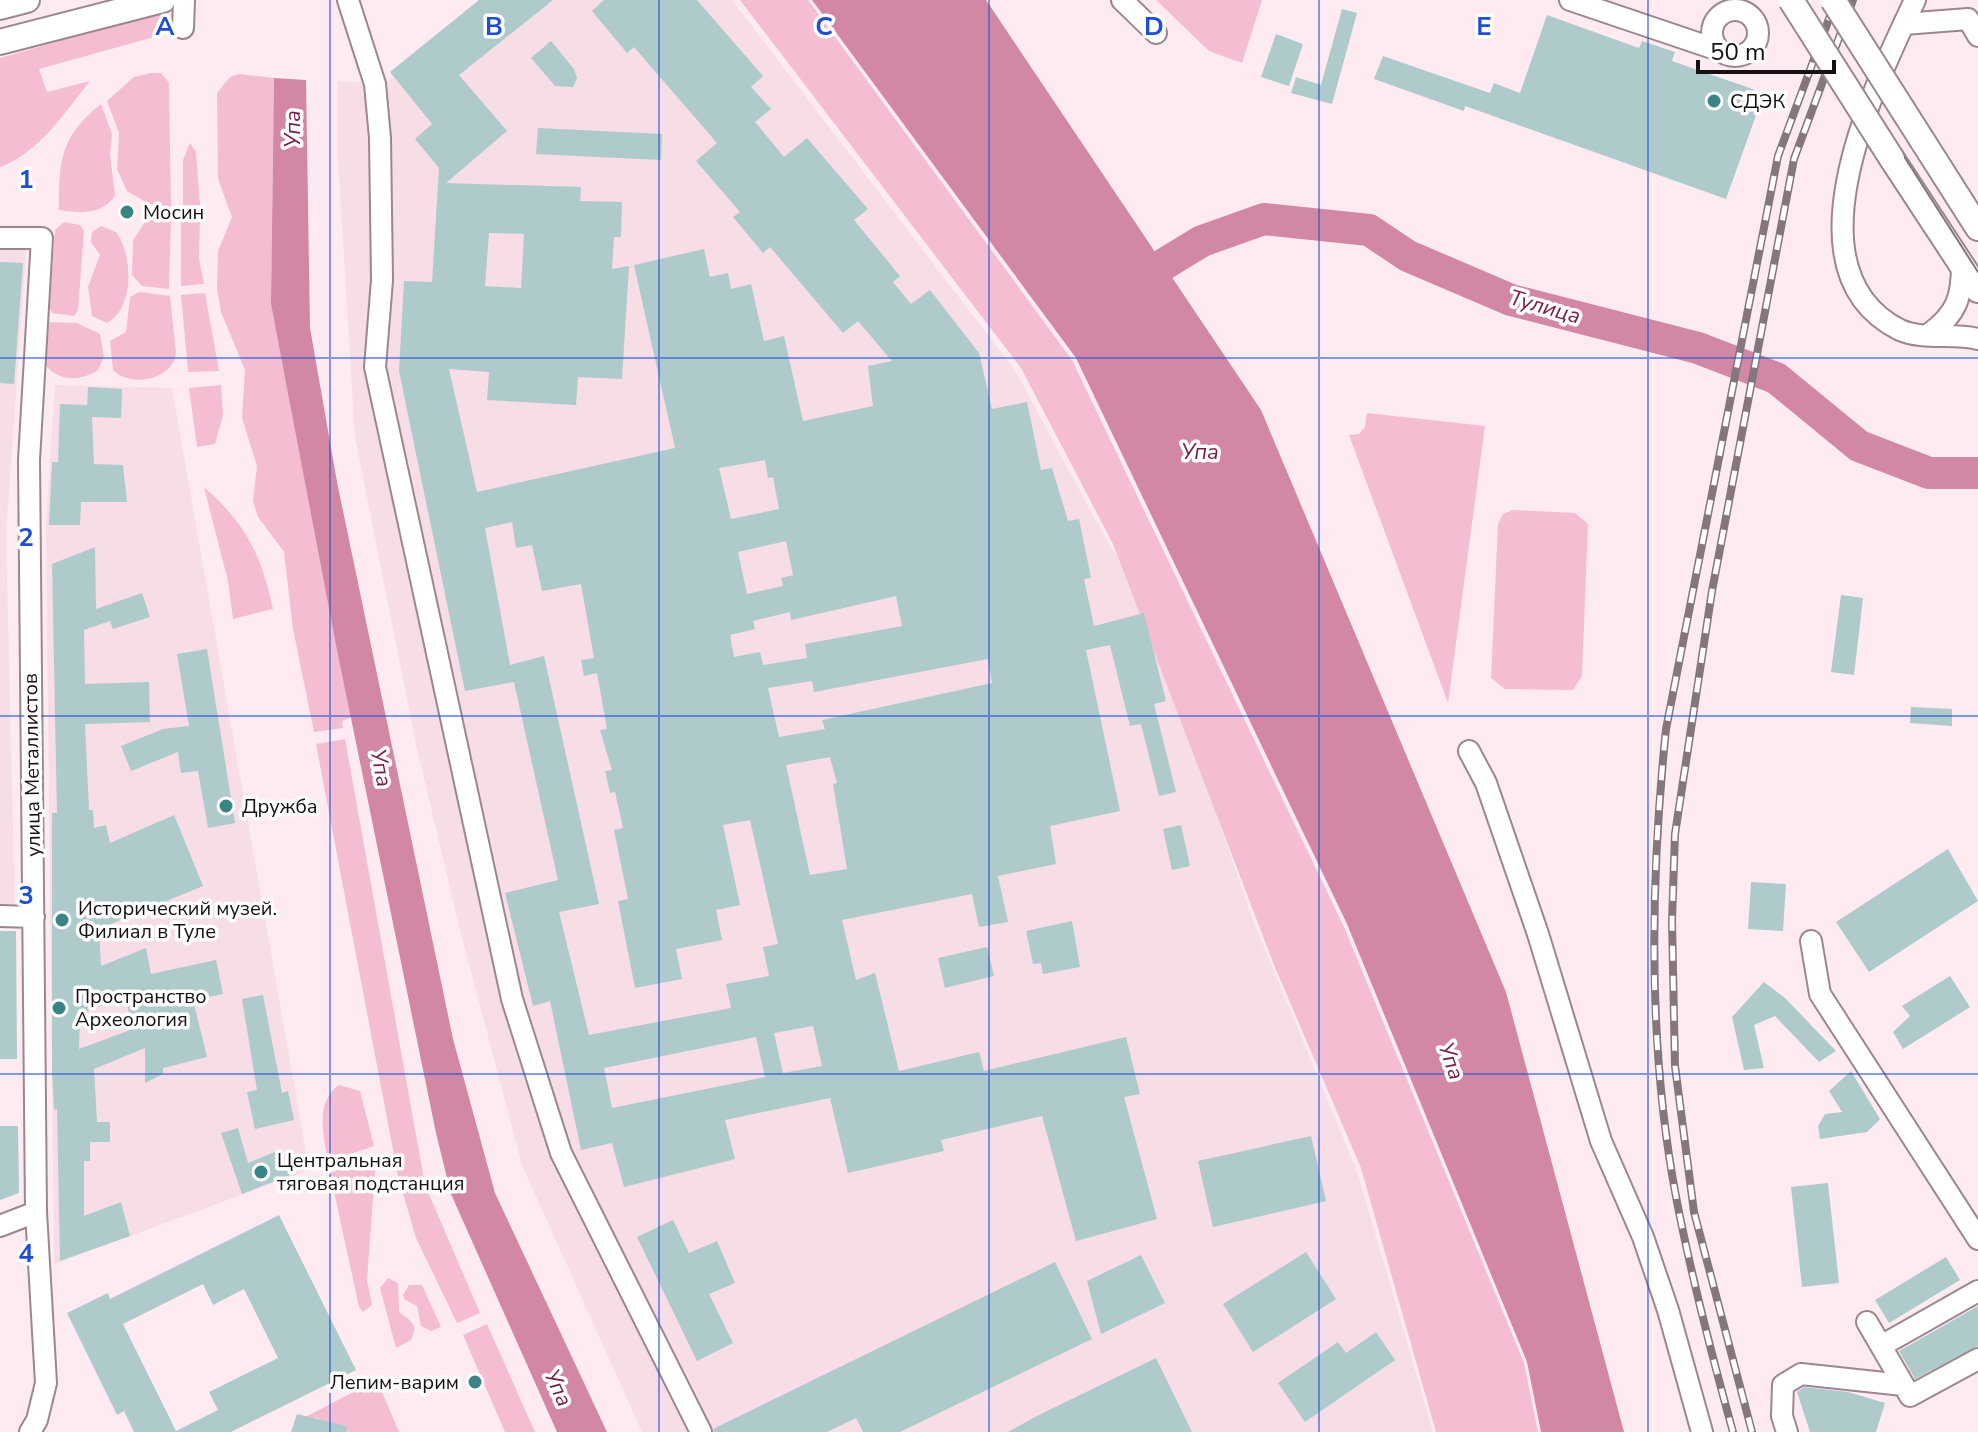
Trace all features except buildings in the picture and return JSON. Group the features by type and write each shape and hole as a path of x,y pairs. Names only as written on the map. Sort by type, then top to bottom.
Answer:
{"main road":[{"path":"0,7 27,0"},
{"path":"0,42 163,0"},
{"path":"1791,0 1978,290"},
{"path":"1833,0 1978,228"}],"street":[{"path":"183,28 184,0"},
{"path":"348,0 375,84 380,138 382,280 375,367 490,882 512,999 561,1153 701,1432"},
{"path":"1122,0 1156,33"},
{"path":"1570,0 1721,51"},
{"path":"1915,0 1848,166 1840,225 1852,279 1877,315 1903,331 1978,339"},
{"path":"1904,24 1970,18"},
{"name":"улица Металлистов","path":"0,238 42,238 29,460 36,1212 46,1383 37,1420 30,1432"},
{"path":"1929,334 1956,310 1962,292 1962,264"},
{"path":"1469,751 1486,783 1538,934 1601,1141 1643,1237 1668,1310 1702,1432"},
{"path":"0,916 34,917"},
{"path":"1811,941 1820,994 1978,1239"},
{"path":"0,1226 36,1212"},
{"path":"1881,1346 1978,1291"},
{"path":"1867,1322 1910,1396 1978,1359"},
{"path":"1787,1432 1782,1416 1783,1385 1801,1374 1903,1385"}],"shaded area":[{"path":"479,0 732,0 1016,372 1109,545 1133,572 1253,921 1357,1171 1433,1432 642,1432 522,1165 459,926 415,740 355,437 338,158 338,81 383,84 394,77 390,72"},
{"path":"740,0 808,0 1072,360 1344,927 1524,1363 1538,1432 1436,1432 1361,1168 1274,965 1113,544 1021,368"},
{"path":"1156,0 1262,0 1242,63 1209,51"},
{"path":"160,12 165,34 39,69 47,92 90,81 39,142 14,161 0,167 0,58"},
{"path":"161,73 169,83 171,208 149,204 127,191 117,169 119,133 107,101 134,77"},
{"path":"239,74 274,78 271,304 352,717 342,721 343,728 314,732 293,629 284,552 258,517 253,501 257,466 242,418 245,370 221,312 217,288 218,251 232,217 218,179 217,93 230,77"},
{"path":"101,104 112,134 110,154 115,196 97,210 59,210 61,163 65,151 77,127"},
{"path":"190,143 196,152 200,205 183,205 183,160"},
{"path":"181,216 200,218 199,259 204,284 181,286"},
{"path":"171,218 169,289 142,286 132,275 133,240 147,219"},
{"path":"64,222 80,225 84,231 78,310 74,316 52,313 49,307 55,230"},
{"path":"101,226 116,232 122,242 128,267 127,293 123,305 107,323 92,316 88,287 100,255 91,242 92,232"},
{"path":"0,250 26,250 6,535 15,911 0,909"},
{"path":"139,292 170,296 176,353 167,370 140,380 120,376 113,370 110,341 126,332 130,297"},
{"path":"205,293 219,371 188,372 181,295"},
{"path":"48,322 77,323 100,334 104,357 98,370 71,378 59,376 50,370 43,361 40,349 41,336"},
{"path":"55,385 172,388 309,1170 54,1264 46,522"},
{"path":"221,385 223,415 215,444 197,447 189,388"},
{"path":"1367,413 1485,426 1448,703 1349,435 1359,434 1365,427"},
{"path":"204,487 231,514 250,541 273,609 233,619 228,581"},
{"path":"1513,510 1575,513 1588,524 1582,676 1573,690 1505,689 1491,678 1498,524 1503,514"},
{"path":"345,739 425,1185 480,1313 457,1323 416,1238 398,1176 316,744"},
{"path":"339,1085 360,1091 374,1146 328,1162 323,1110 331,1092"},
{"path":"376,1156 367,1281 372,1305 363,1312 359,1307 330,1173"},
{"path":"388,1278 398,1283 399,1312 414,1326 411,1340 396,1348 380,1288"},
{"path":"409,1285 422,1285 441,1327 431,1331 421,1326 417,1306 405,1300 403,1295"},
{"path":"487,1324 535,1432 505,1432 463,1335"},
{"path":"377,1380 399,1432 329,1432 318,1418 303,1418"}],"water":[{"name":"Упа","path":"812,0 986,0 1261,410 1506,992 1624,1432 1541,1432 1527,1362 1347,924 1076,358"},
{"name":"Упа","path":"274,78 306,80 310,328 337,482 453,1039 495,1193 607,1432 557,1432 451,1194 337,650 271,304"}],"waterway":[{"name":"Тулица","path":"1128,286 1202,241 1264,219 1369,230 1408,256 1511,300 1698,348 1776,378 1859,446 1929,473 1978,473"}],"tram line":[{"path":"1804,0 1978,272"}],"railway":[{"path":"1733,1432 1683,1231 1660,1084 1654,966 1661,787 1666,729 1778,156 1836,0"},
{"path":"1752,1432 1694,1212 1675,1066 1672,921 1675,834 1712,591 1794,159 1853,0"}],"place":[{"name":"СДЭК","path":"1714,101"},
{"name":"Мосин","path":"127,212"},
{"name":"Дружба","path":"226,806"},
{"name":"Исторический музей. Филиал в Туле","path":"62,920"},
{"name":"Пространство Археология","path":"59,1008"},
{"name":"Центральная тяговая подстанция","path":"261,1172"},
{"name":"Лепим-варим","path":"475,1382"}]}
